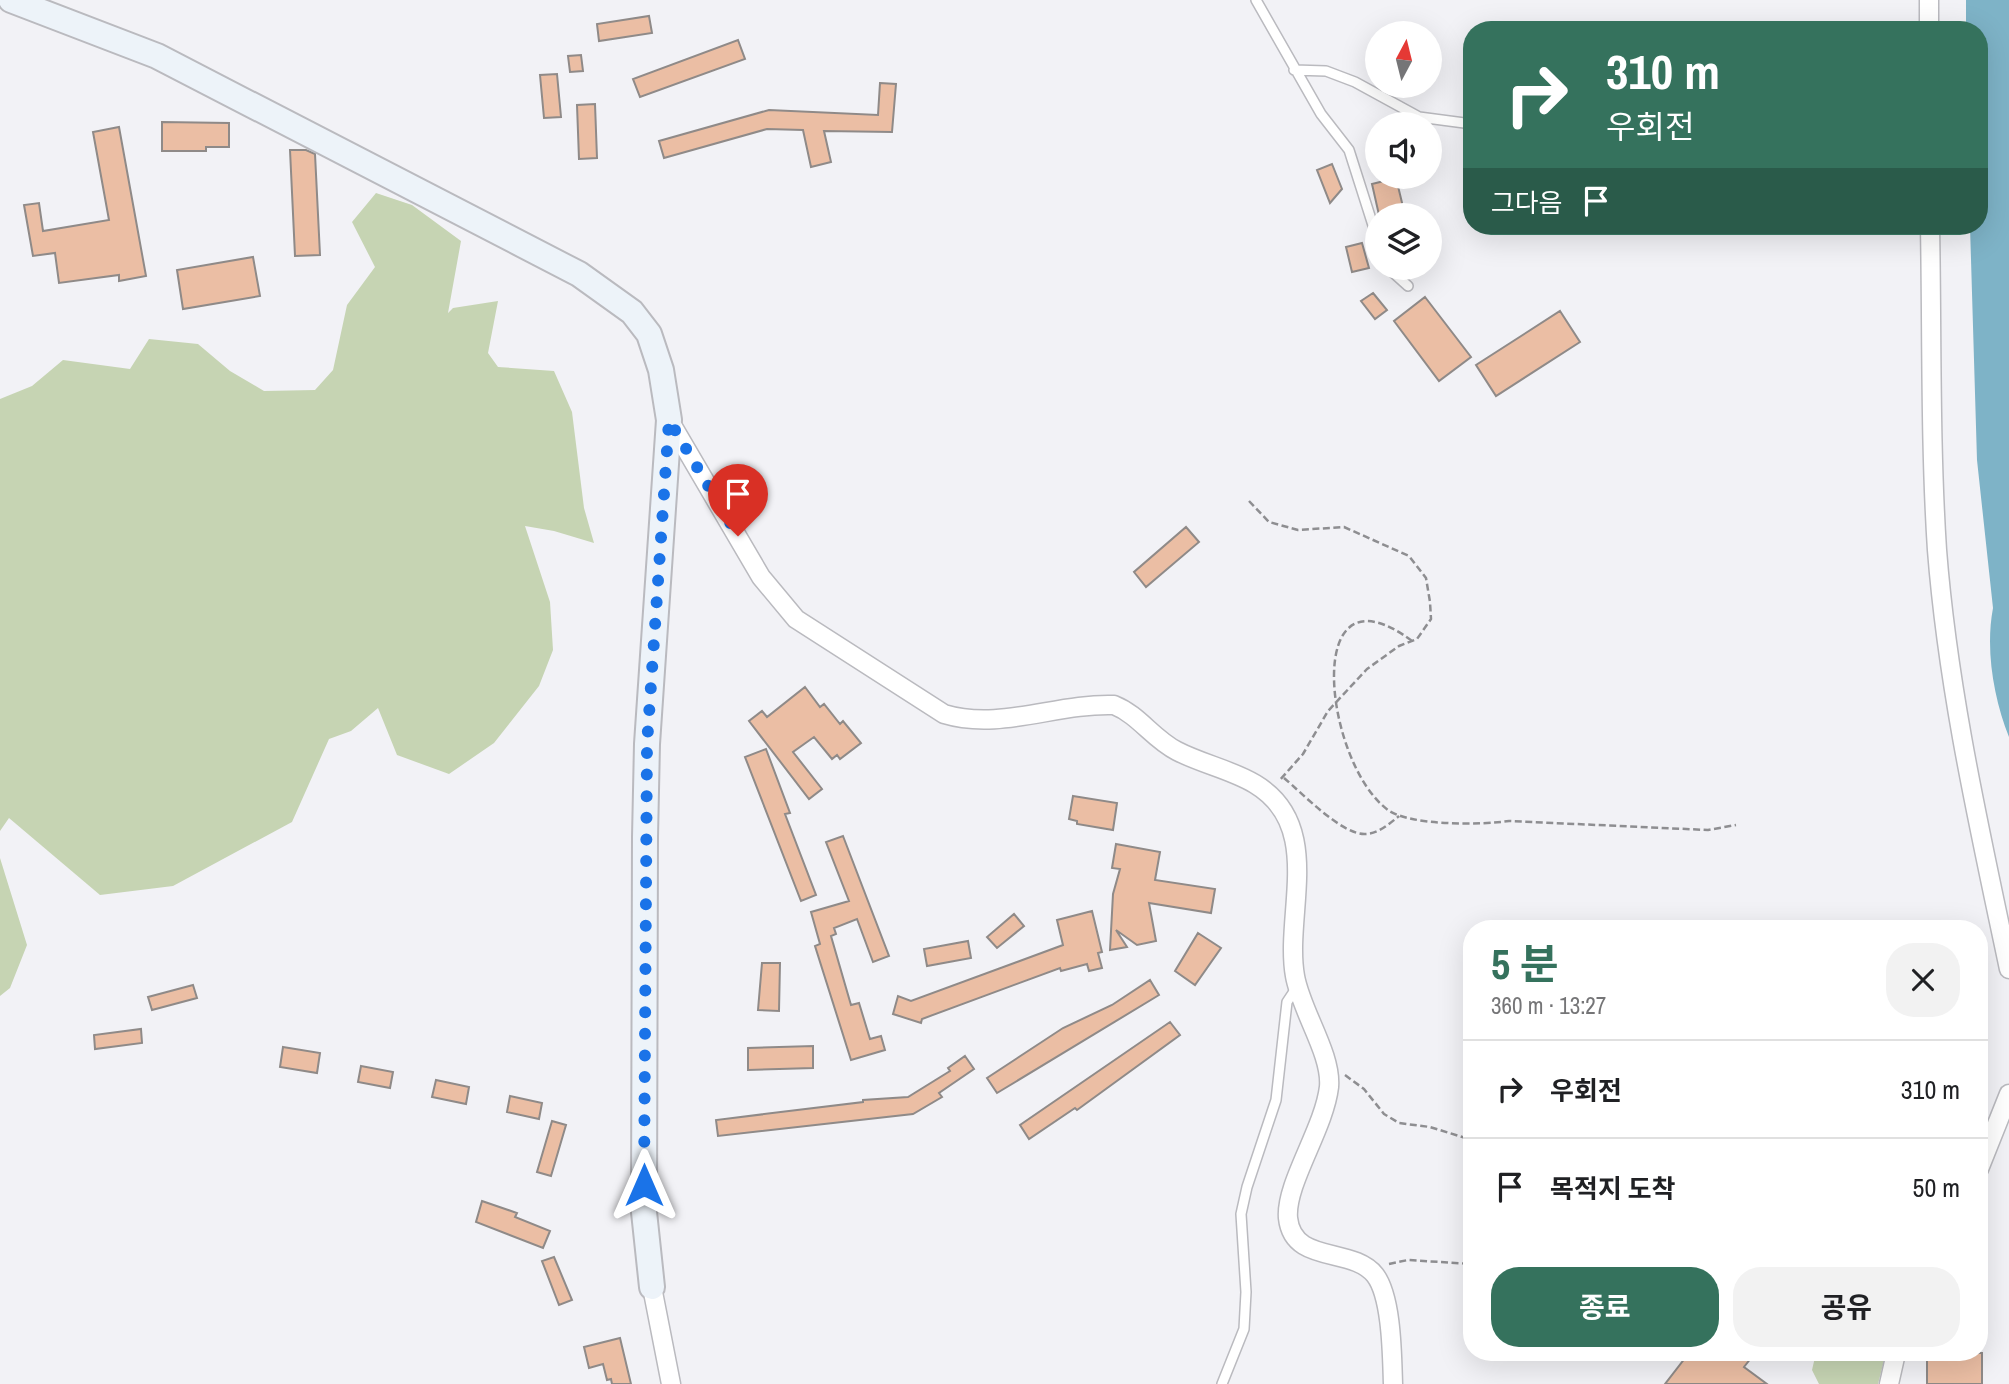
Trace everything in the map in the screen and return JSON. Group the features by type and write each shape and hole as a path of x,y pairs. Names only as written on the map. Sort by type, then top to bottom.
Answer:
{"street":[{"path":"11,0 157,56 579,274 632,312 649,334 661,370 669,420 647,744 644,1212 652,1287 671,1384"},
{"path":"1929,0 1929,21"},
{"path":"1930,235 1940,575 1964,742 2009,969"},
{"path":"669,420 761,577 782,605 807,626 944,714 967,721 989,721 1114,705 1129,711 1174,749 1265,790 1283,812 1298,857 1294,946 1297,987 1329,1083 1325,1111 1290,1202 1288,1216 1291,1230 1298,1241 1310,1250 1350,1259 1374,1273 1384,1290 1393,1384"},
{"path":"1988,1146 2009,1094"},
{"path":"1889,1384 1894,1361"}],"lane":[{"path":"1256,0 1321,114 1349,150 1366,203"},
{"path":"1294,70 1326,71 1354,82 1419,117 1463,123"},
{"path":"1401,280 1408,286"},
{"path":"1222,1384 1244,1329 1246,1292 1241,1214 1247,1187 1272,1120 1287,1002 1297,987"}],"path":[{"path":"1250,501 1269,522 1298,530 1345,527 1409,556 1426,578 1431,619 1417,639 1399,646 1367,669 1334,705 1284,778 1265,790"},
{"path":"1412,642 1392,627 1373,620 1355,624 1342,636 1334,655 1334,705 1348,757 1387,810 1399,816 1478,823 1508,821 1708,830 1736,825"},
{"path":"1284,778 1352,833 1367,834 1380,830 1399,816"},
{"path":"1326,1068 1351,1076 1384,1114 1399,1123 1430,1127 1463,1137"},
{"path":"1374,1273 1392,1261 1463,1264"}],"green space":[{"path":"376,193 412,205 461,241 448,313 453,308 498,301 488,353 498,367 554,371 572,412 584,508 594,543 525,526 550,602 553,650 539,686 494,743 449,774 397,755 378,708 351,731 329,739 292,822 173,886 100,895 9,818 0,831 0,399 32,386 63,360 130,369 149,339 198,344 230,371 264,391 315,390 333,370 347,305 375,267 352,222"},
{"path":"0,858 27,945 10,988 0,996"},
{"path":"1814,1361 1884,1361 1878,1384 1819,1384 1812,1370"}],"water":[{"path":"1966,0 2009,0 2009,737 1992,674 1990,641 1993,608 1977,460 1970,235 1988,235 1988,21 1966,21"}],"building":[{"path":"649,16 652,33 599,41 597,24"},
{"path":"738,40 745,59 640,97 633,79"},
{"path":"581,55 583,71 570,72 568,56"},
{"path":"557,74 561,117 544,118 540,75"},
{"path":"880,83 896,84 892,132 824,131 831,162 811,167 803,130 767,129 664,158 659,141 769,110 878,115"},
{"path":"595,104 597,158 579,159 577,105"},
{"path":"162,122 229,123 229,147 206,147 206,151 162,151"},
{"path":"119,127 146,276 119,281 119,275 59,283 55,253 33,256 24,205 39,203 43,231 109,220 93,132"},
{"path":"290,150 306,150 315,154 320,255 295,256"},
{"path":"1332,164 1342,189 1330,203 1317,170"},
{"path":"1373,189 1399,189 1402,203 1376,203"},
{"path":"1362,243 1365,269 1352,272 1346,247"},
{"path":"253,257 260,296 183,309 177,270"},
{"path":"1373,293 1387,310 1375,319 1361,301"},
{"path":"1425,297 1471,357 1439,381 1394,321"},
{"path":"1560,311 1580,342 1496,396 1476,365"},
{"path":"1186,527 1199,542 1146,587 1134,572"},
{"path":"805,687 820,707 824,704 840,724 843,721 861,743 840,759 837,755 832,759 814,737 793,752 822,789 809,799 749,721 762,711 767,717"},
{"path":"766,749 790,813 785,814 816,895 801,901 745,757"},
{"path":"1073,796 1117,803 1113,830 1077,824 1077,821 1069,819"},
{"path":"843,836 889,956 873,962 857,919 834,928 836,934 831,936 851,1005 859,1003 870,1039 881,1036 885,1050 851,1060 815,946 820,944 811,912 849,901 826,842"},
{"path":"1116,844 1160,852 1155,880 1215,889 1211,913 1149,903 1156,941 1137,945 1116,930 1127,947 1110,950 1113,894 1120,869 1112,868"},
{"path":"1092,911 1102,952 1098,953 1102,968 1089,971 1087,964 1061,971 1060,968 922,1019 921,1023 893,1014 898,996 911,1001 1063,945 1057,920"},
{"path":"1014,914 1024,926 997,948 987,937"},
{"path":"1198,933 1221,948 1195,985 1175,971"},
{"path":"968,941 971,958 927,966 924,949"},
{"path":"762,963 780,963 779,1011 758,1010"},
{"path":"1150,980 1159,995 997,1093 987,1078 1063,1028 1112,1005"},
{"path":"193,985 197,998 152,1010 148,997"},
{"path":"1170,1022 1180,1035 1077,1110 1075,1108 1029,1139 1020,1125"},
{"path":"141,1029 142,1043 95,1049 94,1035"},
{"path":"813,1046 813,1068 748,1070 748,1048"},
{"path":"283,1047 320,1053 317,1073 280,1067"},
{"path":"965,1056 974,1069 939,1093 942,1097 913,1114 718,1136 716,1120 863,1100 908,1097 950,1071 948,1068"},
{"path":"361,1066 393,1072 390,1088 358,1082"},
{"path":"436,1080 469,1087 466,1104 432,1097"},
{"path":"510,1096 542,1103 539,1119 507,1112"},
{"path":"552,1121 566,1125 551,1176 537,1172"},
{"path":"482,1201 517,1213 515,1217 550,1231 543,1248 476,1222"},
{"path":"554,1257 572,1300 559,1305 542,1261"},
{"path":"620,1338 631,1384 612,1384 611,1379 607,1380 603,1364 589,1368 584,1347"},
{"path":"1683,1361 1749,1361 1744,1367 1767,1384 1665,1384"},
{"path":"1927,1361 1982,1361 1982,1384 1927,1384"}],"route":[{"path":"644,1185 647,744 669,420 738,536"}]}
